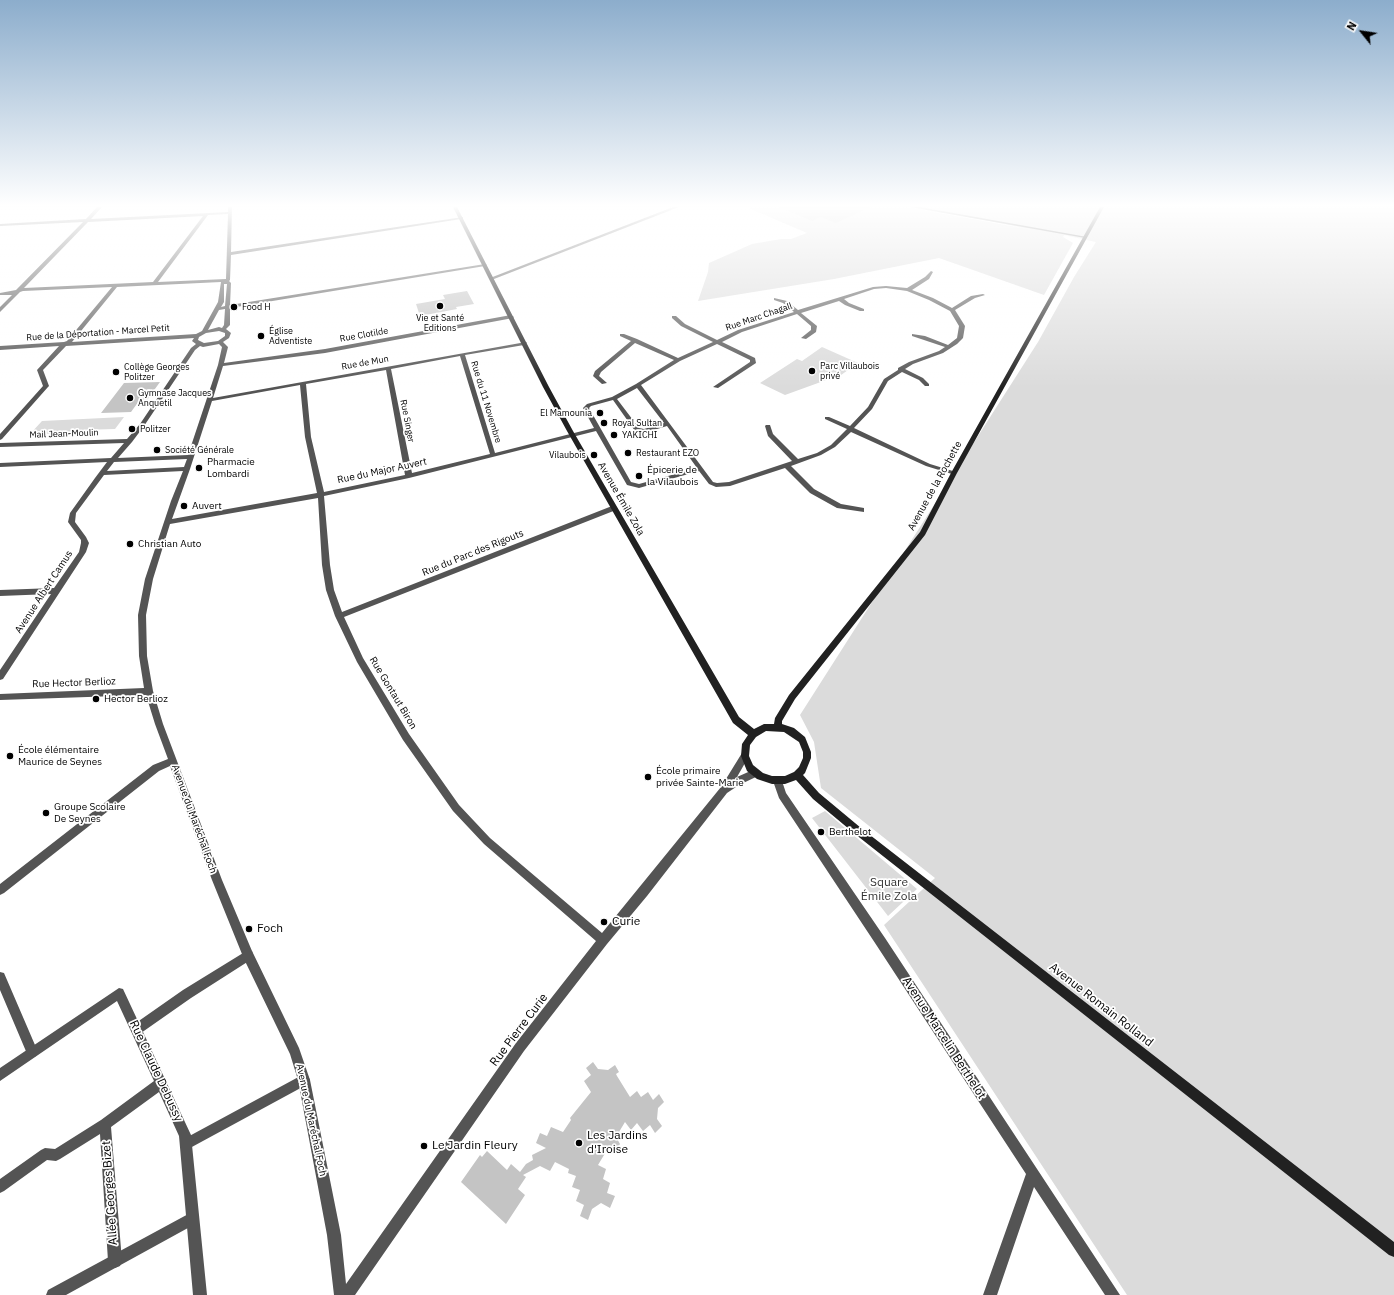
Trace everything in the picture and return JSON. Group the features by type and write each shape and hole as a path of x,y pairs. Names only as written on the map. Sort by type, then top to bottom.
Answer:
{"main road":[{"name":"Avenue Émile Zola","path":"486,267 572,435 736,720 753,734"},
{"name":"Avenue de la Rochette","path":"778,727 778,721 792,697 922,533 1068,267"},
{"path":"778,727 792,731 802,740 805,746 807,758 806,764 797,774 785,780 778,781 766,779 755,773 747,762 745,756 746,744 753,734 764,728 778,727"},
{"name":"Avenue Romain Rolland","path":"797,774 816,796 858,831 1394,1250"}],"street":[{"path":"0,310 42,267"},
{"path":"154,284 166,267"},
{"path":"223,330 227,325 229,283 227,281 228,267"},
{"path":"216,309 227,306 476,267"},
{"path":"492,278 520,267"},
{"path":"908,290 927,278 931,272"},
{"path":"0,294 227,281"},
{"path":"204,332 221,302 222,284 227,281"},
{"path":"0,438 46,386 40,370 62,345 69,342 115,287"},
{"name":"Rue Marc Chagall","path":"598,429 586,408 589,405 614,398 678,360 740,331 873,288 886,287 908,290 931,299 952,310"},
{"path":"638,385 711,483 725,486 819,454 833,446 870,408 886,380 900,369 911,363 941,352 956,343 962,332 960,321 952,310 973,297 983,295"},
{"path":"776,299 785,302 814,326 814,329 804,338"},
{"path":"840,299 847,304 862,310"},
{"name":"Rue Clotilde","path":"221,365 325,351 511,317"},
{"path":"674,317 683,325 753,359 754,361 716,387"},
{"path":"214,329 223,330 226,331 228,335 220,342 212,344 199,344 195,341 197,336 204,332 214,329"},
{"path":"622,335 678,360"},
{"name":"Rue de la Déportation - Marcel Petit","path":"0,348 197,336"},
{"path":"914,336 923,337 949,347"},
{"path":"604,383 596,376 598,371 635,340"},
{"name":"Avenue du Maréchal Foch","path":"220,342 225,347 221,365 187,469 148,579 142,614 143,656 149,691 217,880 248,955 296,1052 304,1080 334,1235 341,1295"},
{"name":"Rue de Mun","path":"210,400 524,343"},
{"name":"Avenue Albert Camus","path":"0,677 82,552 85,543 84,539 73,527 71,518 73,513 112,460 130,441 152,411 190,352 199,344"},
{"name":"Rue du 11 Novembre","path":"462,355 493,455"},
{"name":"Rue Singer","path":"388,368 408,476"},
{"path":"900,369 921,379 927,385"},
{"name":"Rue Gontaut Biron","path":"303,384 308,437 321,495 326,565 330,590 339,616 360,660 426,767 456,808 487,841 603,940"},
{"path":"614,398 637,430 644,431 668,424"},
{"path":"827,418 928,465 954,473"},
{"path":"768,426 770,435 797,462"},
{"path":"598,429 629,484 639,486 700,469"},
{"name":"Rue du Major Auvert","path":"168,522 321,495 408,476 598,429"},
{"name":"Mail Jean-Moulin","path":"0,445 130,441"},
{"path":"0,465 191,457"},
{"path":"786,465 812,492 839,506 862,510"},
{"path":"102,473 187,469"},
{"name":"Rue du Parc des Rigouts","path":"339,616 614,508"},
{"path":"0,593 57,591"},
{"name":"Rue Hector Berlioz","path":"0,697 149,691"},
{"name":"Rue Pierre Curie","path":"346,1295 520,1048 603,940 724,790 745,756"},
{"path":"0,890 156,768 173,761"},
{"name":"Rue Pierre Curie","path":"724,790 736,782 755,773"},
{"name":"Avenue Marcelin Berthelot","path":"778,781 782,795 885,948 1113,1295"},
{"path":"137,1029 187,994 248,955"},
{"path":"0,977 32,1052"},
{"name":"Rue Claude Debussy","path":"0,1075 119,993 185,1135 200,1295"},
{"path":"186,1144 304,1080"},
{"path":"0,1188 45,1154 56,1155 105,1124 161,1083"},
{"name":"Allée Georges Bizet","path":"105,1124 115,1261"},
{"path":"990,1295 1033,1173"},
{"path":"53,1295 192,1218"}],"green space":[{"path":"709,267 892,267 834,279 698,301"},
{"path":"966,267 1059,267 1044,295"},
{"path":"1080,267 1394,267 1394,1295 1127,1295 884,925 935,878 821,788 814,742 800,715 1038,342"},
{"name":"Parc Villaubois privé","path":"822,347 858,363 834,380 829,379 785,395 760,383 797,359 802,361"},
{"path":"124,417 115,429 80,430 78,433 30,434 42,421"},
{"name":"Square Émile Zola","path":"825,811 917,889 888,916 812,818"}],"building":[{"name":"Vie et Santé Editions","path":"467,291 474,304 420,316 416,304 445,299 443,295"},
{"name":"Gymnase Jacques Anquetil","path":"160,382 147,400 139,401 131,412 101,413 124,383"},
{"name":"Les Jardins d'Iroise","path":"593,1062 598,1069 608,1070 615,1065 619,1072 616,1074 630,1097 637,1091 641,1097 648,1092 653,1100 659,1094 664,1102 658,1108 657,1119 662,1126 655,1133 650,1125 643,1131 637,1123 631,1130 625,1122 616,1137 620,1144 613,1154 607,1150 598,1165 606,1169 603,1179 610,1183 607,1193 615,1196 610,1208 601,1203 592,1209 588,1220 580,1216 584,1205 576,1201 580,1190 572,1187 576,1176 568,1173 569,1169 555,1162 550,1171 540,1166 523,1175 526,1177 518,1189 525,1195 506,1224 461,1182 480,1155 482,1157 487,1151 507,1170 511,1164 520,1172 526,1164 533,1160 532,1155 546,1148 536,1143 540,1133 547,1136 551,1127 563,1132 571,1120 570,1118 591,1092 584,1081 591,1075 586,1068"}],"place":[{"name":"Vie et Santé Editions","path":"440,306"},
{"name":"Food H","path":"234,307"},
{"name":"Église Adventiste","path":"261,336"},
{"name":"Parc Villaubois privé","path":"812,371"},
{"name":"Collège Georges Politzer","path":"116,372"},
{"name":"Gymnase Jacques Anquetil","path":"130,398"},
{"name":"El Mamounia","path":"600,413"},
{"name":"Royal Sultan","path":"604,423"},
{"name":"Politzer","path":"132,429"},
{"name":"YAKICHI","path":"614,435"},
{"name":"Société Générale","path":"157,450"},
{"name":"Restaurant EZO","path":"628,453"},
{"name":"Vilaubois","path":"594,455"},
{"name":"Pharmacie Lombardi","path":"199,468"},
{"name":"Épicerie de la Vilaubois","path":"639,476"},
{"name":"Auvert","path":"184,506"},
{"name":"Christian Auto","path":"130,544"},
{"name":"Hector Berlioz","path":"96,699"},
{"name":"École élémentaire Maurice de Seynes","path":"10,756"},
{"name":"École primaire privée Sainte-Marie","path":"648,777"},
{"name":"Groupe Scolaire De Seynes","path":"46,813"},
{"name":"Berthelot","path":"821,832"},
{"name":"Curie","path":"604,922"},
{"name":"Foch","path":"249,929"},
{"name":"Les Jardins d'Iroise","path":"579,1143"},
{"name":"Le Jardin Fleury","path":"424,1146"}]}
